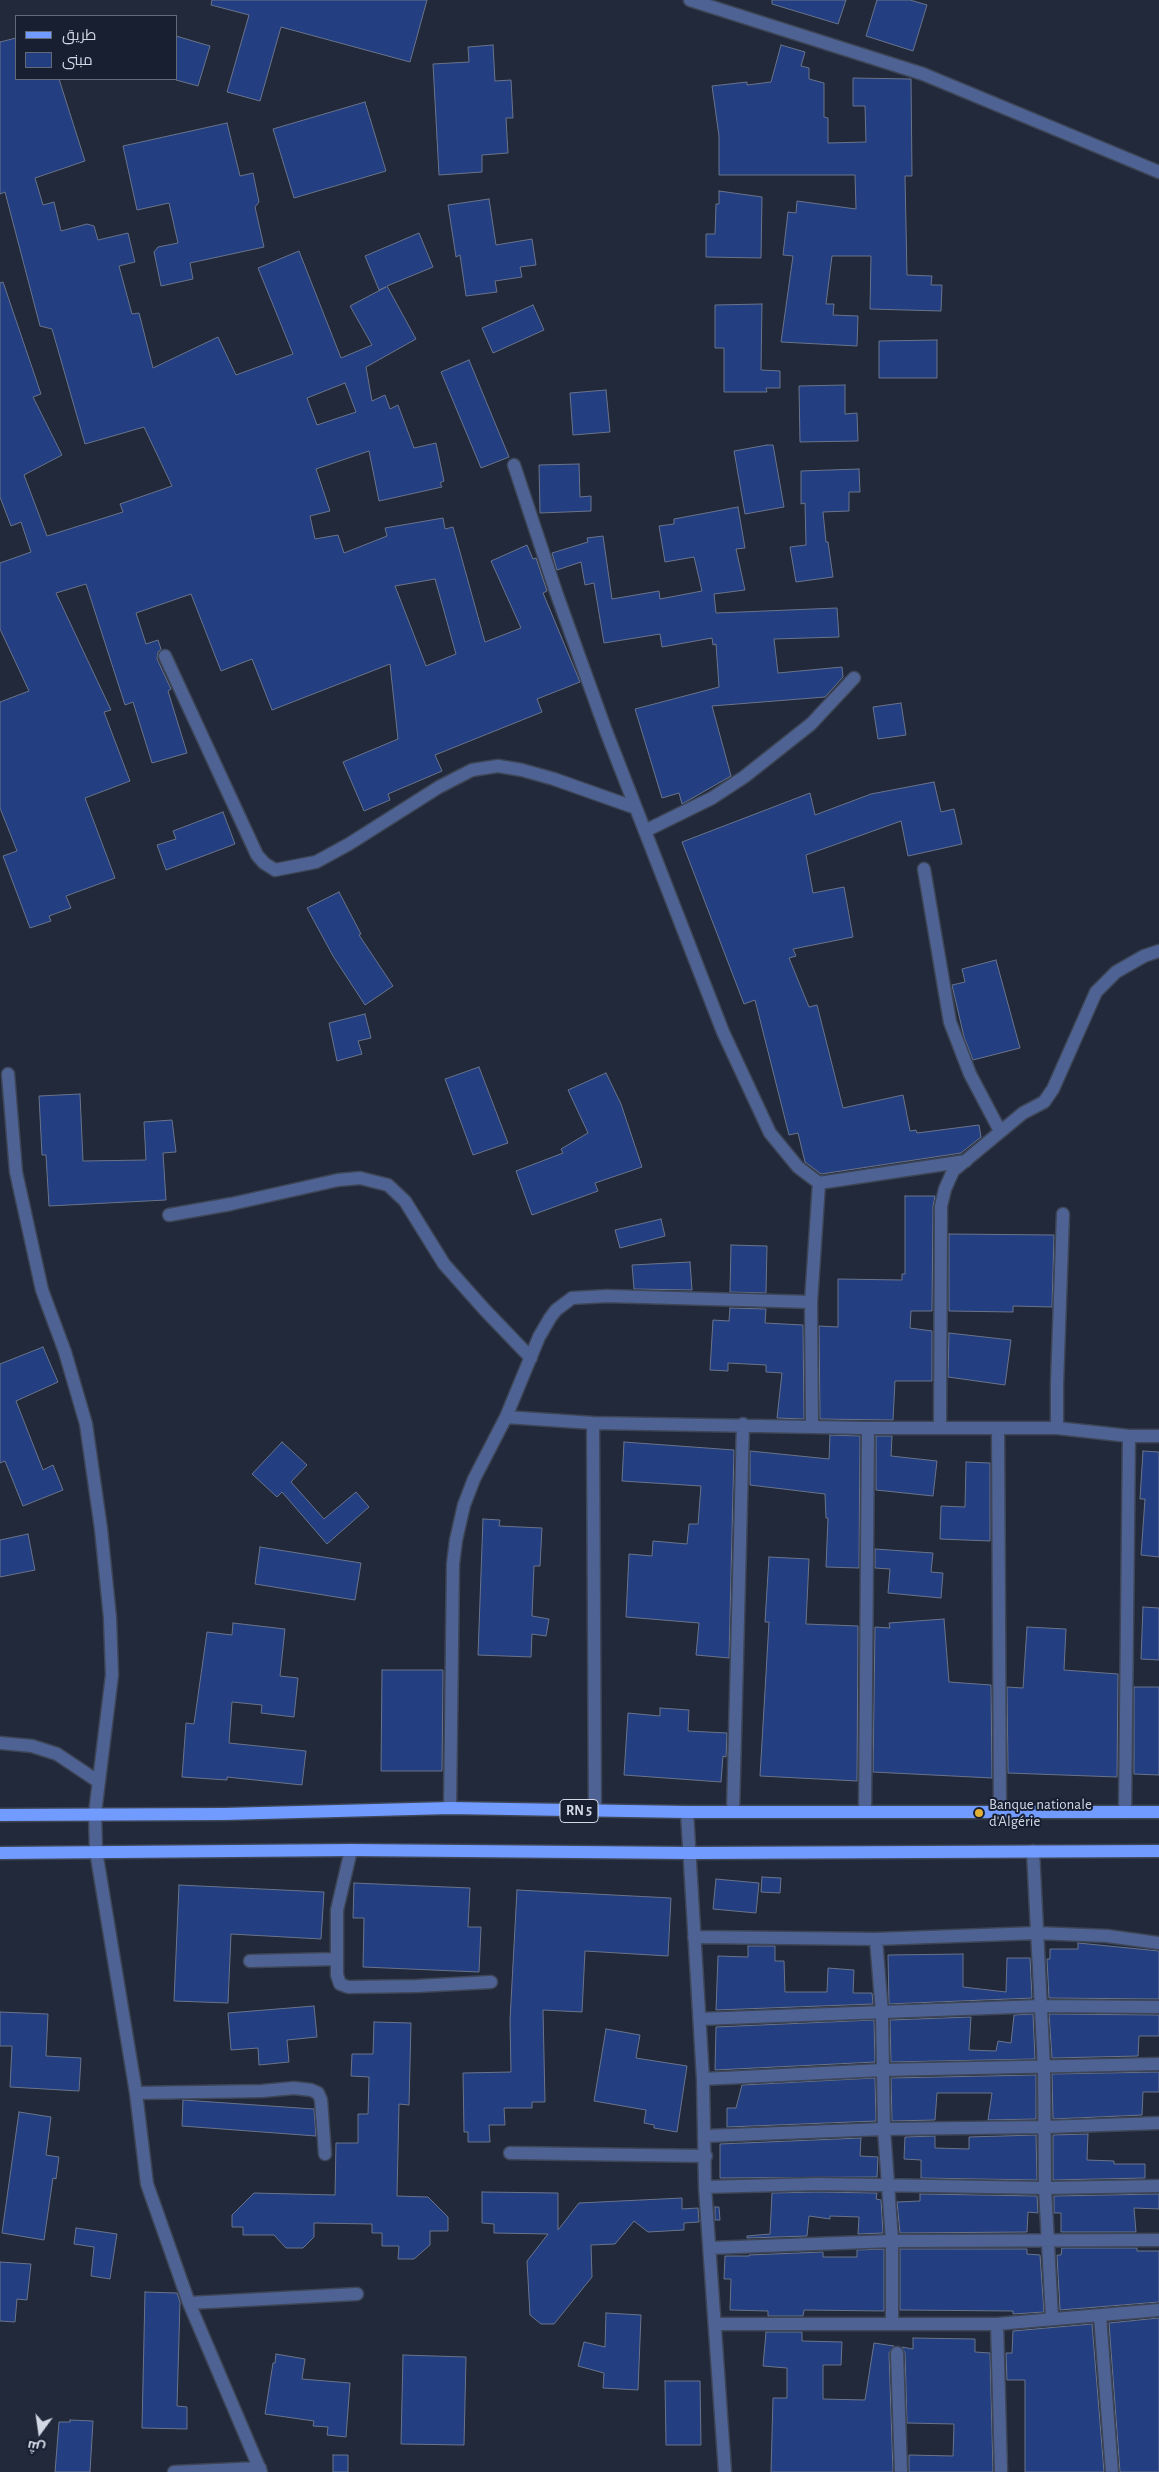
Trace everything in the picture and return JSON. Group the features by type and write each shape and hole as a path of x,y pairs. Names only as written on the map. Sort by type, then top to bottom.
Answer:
{"main road":[{"name":"RN 5","path":"0,1815 94,1813 224,1814 450,1808 595,1812 1159,1812"},
{"path":"0,1853 351,1850 689,1853 1159,1852"}],"street":[{"path":"690,0 923,74 1159,172"},
{"path":"514,465 559,602 636,808 723,1032 770,1133 798,1167 819,1183 966,1161"},
{"path":"166,656 257,855 264,863 275,870 316,862 349,844 439,787 472,770 498,766 522,770 554,779 636,808"},
{"path":"645,831 712,798 750,772 811,724 854,678"},
{"path":"924,868 950,1022 970,1074 1000,1131"},
{"path":"940,1428 941,1206 945,1189 954,1171 1023,1113 1044,1102 1053,1089 1096,992 1116,972 1144,956 1159,951"},
{"path":"8,1074 16,1172 42,1290 65,1352 86,1424 101,1529 110,1618 112,1675 94,1813 96,1851 136,2093 147,2184 189,2303 260,2470 174,2472"},
{"path":"169,1215 231,1204 338,1180 360,1178 388,1186 405,1202 444,1264 484,1310 531,1358"},
{"path":"812,1427 811,1302 819,1183"},
{"path":"1058,1428 1057,1384 1064,1214"},
{"path":"450,1808 453,1564 456,1540 464,1505 474,1480 506,1417 550,1318 556,1310 572,1298 607,1296 811,1302"},
{"path":"506,1417 593,1423 742,1424 868,1428 1058,1428 1129,1436 1159,1436"},
{"path":"593,1423 595,1812"},
{"path":"734,1811 742,1424"},
{"path":"865,1811 868,1428"},
{"path":"998,1428 1000,1813"},
{"path":"1125,1812 1129,1436"},
{"path":"0,1743 32,1746 57,1754 99,1782"},
{"path":"687,1812 703,2079 706,2156 705,2187 725,2472"},
{"path":"351,1850 337,1910 338,1981 343,1986 418,1986 490,1982"},
{"path":"1033,1851 1044,2068 1046,2127 1045,2188 1052,2318"},
{"path":"694,1937 876,1939 1037,1934 1107,1936 1159,1943"},
{"path":"876,1939 882,2013 884,2129 892,2241 892,2323"},
{"path":"250,1961 337,1959"},
{"path":"700,2019 1041,2006 1159,2007"},
{"path":"703,2079 882,2070 1044,2068 1159,2064"},
{"path":"136,2093 262,2091 294,2088 311,2090 318,2093 321,2100 325,2154"},
{"path":"705,2136 884,2129 1046,2127 1159,2123"},
{"path":"510,2153 706,2156"},
{"path":"705,2187 888,2184 1045,2188 1159,2186"},
{"path":"710,2248 892,2241 1048,2242 1159,2240"},
{"path":"189,2303 356,2294"},
{"path":"716,2324 997,2324 1159,2310"},
{"path":"1100,2316 1112,2472"},
{"path":"997,2324 1001,2472"},
{"path":"898,2353 901,2472"}],"building":[{"path":"212,0 427,0 410,62 281,27 260,101 227,92 249,15 211,5"},
{"path":"772,0 846,0 838,24 772,4"},
{"path":"877,0 910,0 927,5 913,51 866,36"},
{"path":"178,37 210,46 198,86 176,80 178,80"},
{"path":"15,38 15,80 59,80 85,161 35,178 43,205 54,202 61,231 87,224 94,226 98,240 128,233 135,262 119,266 132,314 139,313 153,368 218,337 236,375 293,354 258,268 299,251 341,358 372,345 350,306 386,287 379,290 365,256 419,233 433,267 387,286 416,339 366,367 372,401 385,395 390,409 398,405 414,448 436,443 444,481 440,483 442,487 379,501 369,451 316,469 330,511 310,516 315,539 338,535 344,553 387,536 385,528 443,518 445,529 453,527 485,642 521,628 491,561 527,545 533,559 536,558 547,591 543,593 580,682 537,699 542,712 435,755 442,771 388,794 390,800 364,811 343,762 398,739 390,664 272,710 252,659 221,671 191,594 136,613 146,644 158,640 161,649 158,652 157,659 171,689 168,691 187,753 152,763 133,702 125,705 86,584 56,593 111,710 104,712 130,781 85,798 115,878 66,896 71,908 49,916 51,921 30,928 3,856 17,851 0,808 0,702 29,691 0,629 0,563 31,552 21,522 11,526 0,497 0,283 3,282 41,394 33,397 62,455 24,475 47,536 123,512 120,504 172,486 144,427 85,444 52,329 40,326 5,192 0,194 0,42","holes":["345,383 356,412 317,425 307,398","435,579 456,654 426,666 395,586"]},
{"path":"493,45 495,81 511,80 513,118 506,118 508,153 482,155 482,172 439,175 433,64 469,62 468,47"},
{"path":"781,45 805,52 801,66 809,68 809,79 824,83 824,117 828,118 828,143 866,142 865,106 853,106 853,78 911,79 912,176 905,176 907,275 932,276 931,285 942,285 941,311 870,309 871,256 832,256 826,304 834,304 833,315 858,316 857,346 781,342 793,256 783,255 788,212 796,213 797,201 856,209 855,175 719,175 719,136 712,86 747,82 747,85 771,82"},
{"path":"365,102 386,171 294,198 273,129"},
{"path":"227,123 240,176 253,173 259,202 255,207 264,247 190,263 193,279 161,286 154,252 158,247 178,243 169,203 137,210 123,146"},
{"path":"719,191 762,197 761,258 706,257 706,234 715,234 716,204 719,204"},
{"path":"489,199 496,245 532,239 536,265 520,267 522,277 495,281 497,292 466,296 460,255 456,257 448,205"},
{"path":"762,304 761,370 780,371 780,388 766,388 767,392 724,392 724,348 715,348 715,305"},
{"path":"533,305 544,330 493,353 482,328"},
{"path":"937,340 937,378 879,378 879,341"},
{"path":"469,360 509,457 481,468 441,372"},
{"path":"845,385 845,414 857,413 858,441 800,442 799,386"},
{"path":"606,390 610,432 573,435 570,393"},
{"path":"773,445 784,507 745,514 734,451"},
{"path":"579,464 580,497 591,496 591,511 540,513 539,465"},
{"path":"859,469 860,492 849,492 849,511 823,512 826,542 828,542 833,577 796,582 790,547 806,545 805,503 801,504 801,471"},
{"path":"738,507 745,548 736,549 745,590 714,594 716,613 837,608 839,637 774,639 778,673 842,667 843,677 825,697 712,706 731,776 682,804 679,793 662,798 635,709 719,687 716,644 713,645 712,638 662,647 660,634 604,643 594,583 585,585 581,562 557,570 552,553 588,542 587,538 603,536 612,599 659,591 660,599 702,591 694,557 665,562 659,526 674,524 674,519"},
{"path":"901,703 906,735 878,739 873,707"},
{"path":"934,782 941,812 954,809 962,844 908,856 901,821 806,855 813,893 844,887 853,937 793,949 796,956 789,958 809,1007 817,1005 843,1108 903,1095 910,1131 916,1130 917,1133 979,1125 981,1137 961,1153 821,1174 805,1162 798,1133 789,1135 755,1000 744,1004 682,842 810,793 815,815 871,794"},
{"path":"223,812 235,844 166,870 157,845 176,839 173,831"},
{"path":"339,892 361,934 359,935 393,986 365,1005 333,956 307,908"},
{"path":"996,960 1020,1048 973,1060 964,1037 952,985 965,982 962,969"},
{"path":"365,1014 371,1038 358,1041 362,1054 337,1061 329,1023"},
{"path":"479,1067 508,1143 473,1155 445,1079"},
{"path":"606,1073 621,1104 642,1167 595,1183 598,1191 532,1215 516,1171 563,1153 561,1149 588,1133 568,1090"},
{"path":"80,1094 83,1161 146,1160 144,1122 172,1120 176,1152 163,1153 166,1200 49,1206 46,1155 42,1155 39,1096"},
{"path":"905,1196 935,1196 933,1206 932,1311 911,1311 910,1328 932,1331 932,1381 895,1381 893,1420 820,1419 819,1326 838,1327 838,1279 902,1280 902,1274 905,1274"},
{"path":"661,1219 665,1236 620,1248 615,1230"},
{"path":"949,1234 1054,1235 1052,1307 1013,1306 1013,1312 949,1311"},
{"path":"731,1245 767,1246 766,1293 730,1292"},
{"path":"690,1262 692,1290 634,1289 632,1265"},
{"path":"730,1308 766,1309 765,1323 803,1325 804,1419 777,1418 782,1373 766,1372 766,1365 728,1363 728,1371 710,1370 713,1320 729,1321"},
{"path":"949,1333 1011,1340 1005,1385 948,1377"},
{"path":"43,1347 58,1382 16,1401 43,1470 53,1465 63,1490 23,1506 5,1461 0,1463 0,1364"},
{"path":"830,1435 860,1436 859,1568 826,1567 828,1518 826,1518 825,1494 750,1485 750,1451 829,1459"},
{"path":"876,1436 892,1436 891,1456 937,1461 933,1496 876,1490"},
{"path":"282,1442 307,1465 291,1482 324,1519 356,1492 369,1507 327,1544 282,1492 277,1497 252,1474"},
{"path":"624,1442 734,1450 729,1658 696,1655 699,1623 626,1617 629,1554 652,1556 653,1541 687,1544 689,1524 698,1524 701,1486 622,1481"},
{"path":"1143,1451 1159,1452 1159,1557 1141,1555 1145,1499 1140,1499"},
{"path":"966,1462 990,1463 990,1541 940,1539 941,1506 965,1507"},
{"path":"483,1519 500,1520 499,1526 542,1528 540,1566 534,1566 532,1616 549,1619 546,1636 532,1634 531,1657 478,1655"},
{"path":"28,1534 35,1570 0,1577 0,1540"},
{"path":"260,1547 361,1563 355,1600 255,1584"},
{"path":"875,1549 933,1553 931,1572 943,1573 941,1598 888,1593 890,1569 875,1568"},
{"path":"769,1557 809,1559 806,1624 858,1626 857,1781 760,1776 769,1622 765,1622"},
{"path":"1143,1607 1159,1608 1159,1660 1141,1659"},
{"path":"944,1619 949,1682 991,1685 992,1778 873,1772 875,1627 890,1628 889,1623"},
{"path":"233,1623 285,1629 280,1676 298,1678 294,1717 261,1713 262,1705 232,1702 229,1743 306,1751 302,1785 227,1777 227,1780 182,1777 186,1723 194,1724 207,1632 232,1635"},
{"path":"1027,1627 1066,1629 1064,1670 1118,1674 1117,1777 1008,1773 1007,1687 1023,1688"},
{"path":"382,1670 443,1670 442,1771 381,1771"},
{"path":"1134,1687 1159,1687 1159,1775 1134,1774"},
{"path":"660,1708 689,1710 688,1731 727,1733 726,1757 723,1756 721,1782 624,1775 628,1713 660,1716"},
{"path":"762,1877 781,1878 780,1893 761,1892"},
{"path":"716,1879 759,1883 756,1913 713,1909"},
{"path":"354,1883 470,1888 468,1927 481,1927 479,1972 363,1967 364,1918 353,1918"},
{"path":"179,1885 324,1892 321,1939 231,1934 228,2003 174,2001"},
{"path":"517,1890 671,1898 668,1956 585,1951 582,2012 543,2010 545,2102 532,2102 532,2108 504,2108 505,2125 489,2125 490,2142 468,2142 468,2132 464,2132 463,2073 511,2072 510,2020"},
{"path":"1078,1943 1159,1951 1159,1999 1049,1998 1047,1959 1050,1959 1050,1949 1078,1949"},
{"path":"748,1946 775,1946 775,1961 784,1961 785,1992 827,1992 828,1968 854,1970 853,1993 872,1993 873,2004 716,2010 718,1956 748,1957"},
{"path":"963,1954 963,1987 1006,1992 1007,1958 1030,1958 1032,1998 889,2004 888,1955"},
{"path":"314,2006 317,2037 287,2040 289,2062 259,2065 258,2048 231,2050 228,2013"},
{"path":"0,2012 48,2014 46,2056 81,2058 79,2091 10,2087 12,2046 0,2046"},
{"path":"1033,2014 1035,2059 891,2062 890,2020 971,2017 969,2050 996,2051 998,2041 1011,2043 1014,2015"},
{"path":"1049,2014 1159,2015 1159,2036 1139,2036 1138,2056 1052,2058"},
{"path":"874,2020 875,2062 715,2070 716,2027"},
{"path":"374,2022 411,2023 409,2105 399,2104 397,2196 428,2197 448,2217 448,2231 430,2231 430,2245 414,2259 398,2259 399,2246 382,2246 382,2233 372,2233 372,2224 314,2223 314,2237 303,2248 286,2248 274,2235 243,2235 243,2227 232,2227 232,2215 254,2193 335,2195 336,2143 358,2143 358,2114 368,2114 369,2077 351,2076 352,2054 373,2054"},
{"path":"606,2029 640,2035 636,2058 687,2066 677,2132 654,2128 654,2125 644,2123 646,2110 594,2101"},
{"path":"1159,2072 1159,2092 1143,2092 1142,2115 1053,2119 1052,2074"},
{"path":"1036,2075 1036,2119 988,2120 992,2093 937,2093 935,2120 892,2121 891,2078"},
{"path":"875,2078 876,2121 727,2127 727,2108 736,2108 742,2085"},
{"path":"183,2100 314,2109 316,2136 182,2126"},
{"path":"19,2112 51,2117 46,2155 59,2157 56,2179 53,2178 44,2240 2,2233"},
{"path":"1088,2134 1087,2160 1114,2161 1114,2164 1145,2164 1145,2178 1053,2180 1053,2135"},
{"path":"1036,2135 1037,2180 921,2178 921,2160 904,2159 905,2137 935,2136 935,2148 969,2149 969,2137"},
{"path":"861,2138 860,2156 878,2157 877,2177 720,2178 720,2144"},
{"path":"482,2192 558,2193 558,2230 579,2203 682,2198 682,2209 698,2208 699,2222 684,2223 684,2230 648,2232 634,2221 615,2244 591,2245 592,2277 554,2324 541,2324 530,2315 527,2261 548,2234 494,2233 494,2224 482,2223"},
{"path":"772,2193 877,2193 876,2199 881,2200 883,2233 858,2234 859,2217 830,2216 830,2219 809,2216 807,2236 747,2238 747,2236 770,2234"},
{"path":"920,2194 1037,2196 1038,2213 1028,2212 1027,2232 900,2233 897,2202 920,2201"},
{"path":"1159,2194 1159,2209 1134,2208 1136,2232 1061,2232 1061,2213 1054,2213 1054,2196"},
{"path":"715,2207 719,2207 720,2220 715,2220"},
{"path":"76,2228 117,2234 110,2279 91,2276 94,2247 74,2244"},
{"path":"1062,2248 1137,2248 1137,2251 1159,2251 1159,2302 1060,2310 1057,2255 1061,2255"},
{"path":"884,2249 884,2311 804,2310 803,2316 768,2316 768,2311 730,2310 731,2279 724,2279 725,2256 823,2252 823,2257 857,2257 857,2250"},
{"path":"900,2249 1027,2249 1027,2254 1040,2255 1044,2312 1013,2314 1013,2311 900,2310"},
{"path":"0,2262 31,2264 27,2300 17,2299 15,2322 0,2321"},
{"path":"145,2292 177,2293 180,2302 177,2406 187,2407 187,2429 142,2428"},
{"path":"606,2313 641,2315 638,2390 603,2388 604,2373 578,2366 584,2342 605,2347"},
{"path":"1159,2318 1159,2472 1120,2472 1109,2323"},
{"path":"1092,2324 1104,2472 1025,2472 1025,2380 1007,2380 1006,2353 1012,2353 1013,2331"},
{"path":"766,2332 802,2332 802,2341 842,2342 841,2365 823,2365 823,2399 865,2400 874,2343 894,2346 889,2353 893,2472 771,2472 773,2398 787,2398 787,2368 763,2366"},
{"path":"913,2338 975,2339 975,2352 990,2353 993,2472 909,2472 909,2455 953,2456 954,2424 907,2423 905,2353 902,2347 913,2349"},
{"path":"276,2354 305,2359 302,2379 350,2383 346,2437 327,2435 328,2427 313,2426 314,2421 265,2414"},
{"path":"403,2355 466,2357 464,2445 401,2444"},
{"path":"665,2381 700,2381 701,2445 666,2445"},
{"path":"70,2420 93,2421 90,2472 55,2472 59,2422 70,2422"},
{"path":"333,2455 348,2455 348,2472 333,2472"}],"place":[{"name":"Banque nationale d'Algérie","path":"979,1813"}]}
